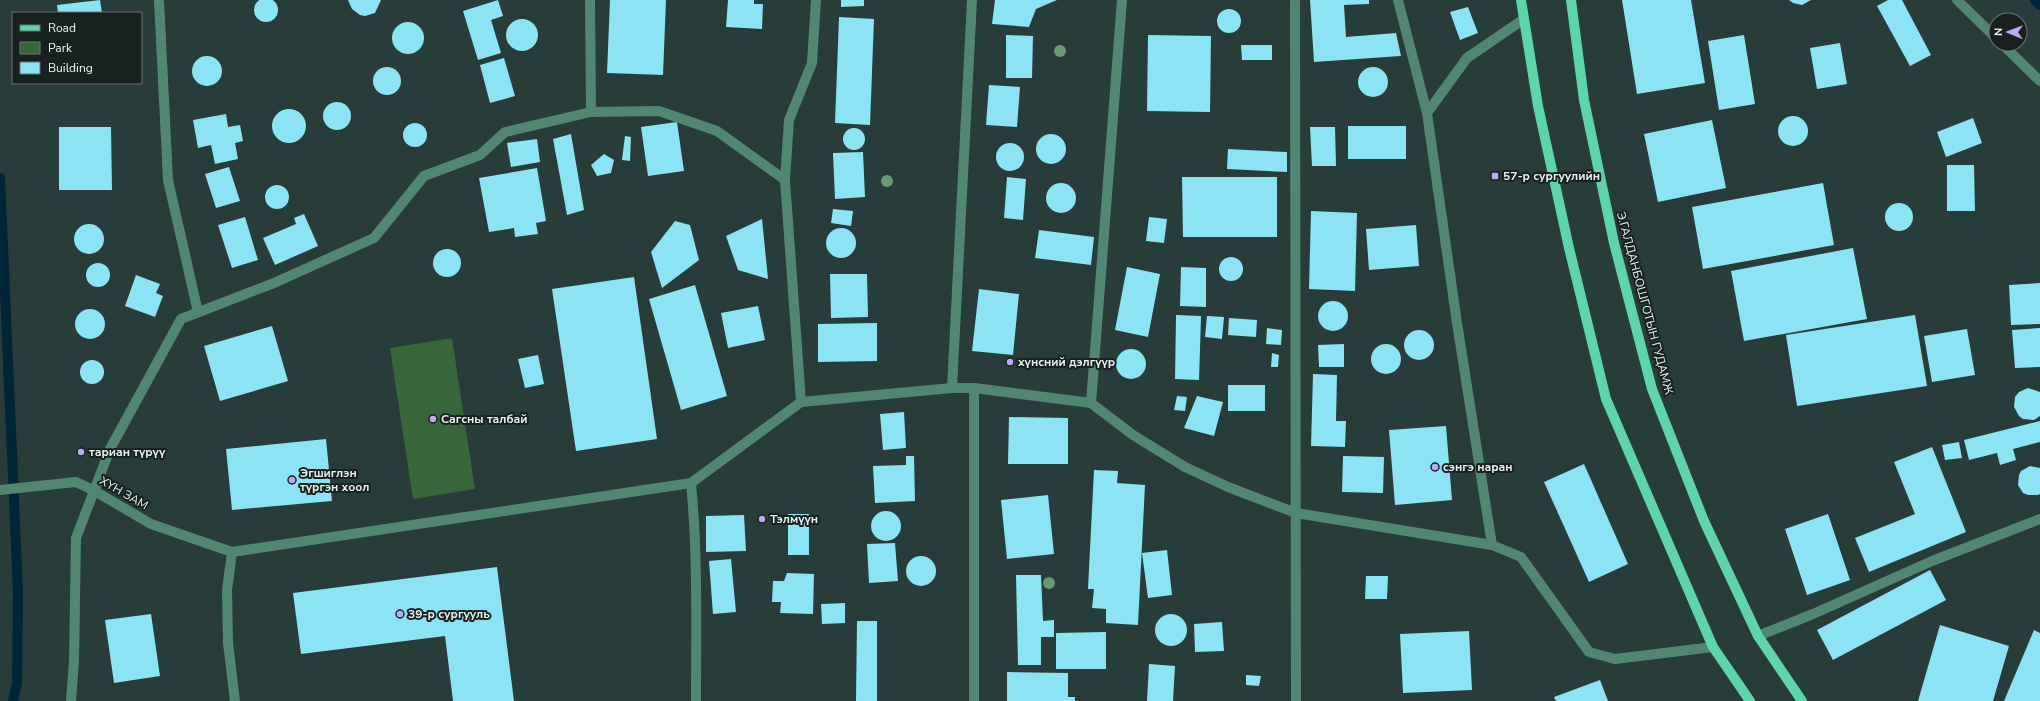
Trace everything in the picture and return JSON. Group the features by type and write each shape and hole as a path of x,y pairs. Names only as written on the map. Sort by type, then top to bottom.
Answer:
{"main road":[{"path":"1521,0 1540,113 1569,248 1606,399 1713,647 1750,701"},
{"name":"Э.ГАЛДАНБОШГОТЫН ГУДАМЖ","path":"1571,0 1584,100 1614,243 1652,390 1704,521 1758,636 1802,701"}],"street":[{"path":"159,0 168,180 198,312"},
{"path":"590,0 591,112"},
{"path":"801,402 785,180 789,120 812,63 816,0"},
{"path":"952,388 972,0"},
{"path":"1091,403 1122,0"},
{"path":"1295,0 1296,701"},
{"path":"1398,0 1427,113 1457,323 1492,545"},
{"path":"1957,0 1988,30"},
{"path":"1427,113 1466,58 1524,19"},
{"path":"2010,52 2040,81"},
{"path":"71,701 74,661 76,538 93,490 110,449 181,319 274,283 374,238 424,176 480,155 505,132 591,112 659,111 718,131 785,180"},
{"path":"235,701 228,643 227,590 232,552 691,483 801,402 952,388 974,388 1091,403 1133,435 1185,467 1228,487 1296,513 1492,545 1521,557 1589,652 1615,659 1713,647"},
{"path":"974,388 974,701"},
{"name":"ХҮН ЗАМ","path":"0,490 76,482 93,490 151,524 232,552"},
{"path":"691,483 694,518 696,597 696,701"},
{"path":"1758,636 2040,518"}],"green space":[{"name":"Сагсны талбай","path":"452,338 475,489 413,499 390,348"}],"building":[{"path":"261,-1 271,-1 277,5 277,15 271,21 261,21 255,15 255,5"},
{"path":"100,0 102,12 58,12 57,5"},
{"path":"348,0 381,0 375,13 365,16 360,15 352,9"},
{"path":"498,0 503,16 491,20 501,53 478,60 463,11"},
{"path":"610,0 666,0 663,75 607,73"},
{"path":"728,0 754,0 754,4 763,4 762,29 726,27"},
{"path":"841,0 864,0 864,6 841,7"},
{"path":"995,0 1057,0 1036,9 1029,27 992,24"},
{"path":"1310,0 1369,0 1369,4 1344,5 1346,37 1396,33 1401,56 1314,62"},
{"path":"1622,0 1691,0 1705,83 1637,94"},
{"path":"1789,0 1811,0 1802,5 1793,3"},
{"path":"1888,0 1902,0 1931,55 1910,66 1877,6"},
{"path":"1468,7 1478,33 1460,40 1450,12"},
{"path":"1229,9 1238,12 1241,21 1238,30 1229,33 1220,30 1217,21 1220,12"},
{"path":"839,17 874,19 870,125 835,123"},
{"path":"522,19 528,20 535,26 538,35 537,41 531,48 522,51 516,50 509,44 506,35 507,29 513,22"},
{"path":"408,22 414,23 421,29 424,38 423,44 417,51 408,54 402,53 395,47 392,38 393,32 399,25"},
{"path":"1006,35 1033,36 1032,78 1006,78"},
{"path":"1148,35 1211,36 1210,112 1147,111"},
{"path":"1744,35 1755,104 1719,110 1708,41"},
{"path":"1840,43 1847,84 1817,89 1810,48"},
{"path":"1241,45 1272,45 1272,60 1242,60"},
{"path":"207,56 218,60 222,71 218,82 207,86 196,82 192,71 196,60"},
{"path":"504,58 515,96 490,103 480,65"},
{"path":"387,67 397,71 401,81 397,91 387,95 377,91 373,81 377,71"},
{"path":"1373,67 1384,71 1388,82 1384,93 1373,97 1362,93 1358,82 1362,71"},
{"path":"989,85 1020,87 1017,127 986,125"},
{"path":"337,102 347,106 351,116 347,126 337,130 327,126 323,116 327,106"},
{"path":"286,109 292,109 296,110 303,116 306,126 305,133 299,140 292,143 286,143 282,142 275,136 272,129 272,123 273,119 279,112"},
{"path":"226,114 228,127 240,125 243,141 235,143 238,159 215,164 211,145 198,148 193,120"},
{"path":"1793,116 1804,120 1808,131 1804,142 1793,146 1782,142 1778,131 1782,120"},
{"path":"1973,118 1982,143 1946,157 1937,132"},
{"path":"1712,120 1726,188 1658,202 1644,134"},
{"path":"677,122 684,171 648,176 641,127"},
{"path":"415,123 424,126 427,135 424,144 415,147 406,144 403,135 406,126"},
{"path":"1348,126 1406,126 1406,159 1348,159"},
{"path":"59,127 111,127 112,190 59,190"},
{"path":"1310,127 1335,127 1336,166 1312,166"},
{"path":"854,128 858,129 864,135 864,143 858,149 854,150 850,149 844,143 843,139 844,135 850,129"},
{"path":"571,134 584,210 567,215 553,139"},
{"path":"1051,134 1062,138 1066,149 1062,160 1051,164 1040,160 1036,149 1040,138"},
{"path":"625,136 631,137 630,161 622,160"},
{"path":"537,139 540,162 511,167 507,143"},
{"path":"1010,143 1020,147 1024,157 1020,167 1010,171 1000,167 996,157 1000,147"},
{"path":"1228,149 1287,152 1287,172 1227,169"},
{"path":"863,152 865,197 835,199 833,153"},
{"path":"604,154 614,160 611,173 597,176 591,165"},
{"path":"1947,165 1974,165 1975,211 1947,211"},
{"path":"229,167 240,201 216,208 205,174"},
{"path":"537,168 546,221 536,223 538,234 515,237 514,228 489,232 479,178"},
{"path":"1007,177 1026,179 1023,220 1004,218"},
{"path":"1182,177 1277,177 1277,237 1183,237"},
{"path":"1061,183 1067,184 1075,192 1075,204 1067,212 1061,213 1055,212 1047,204 1046,198 1047,192 1055,184"},
{"path":"1823,183 1834,245 1703,269 1692,207"},
{"path":"277,185 286,188 289,197 286,206 277,209 268,206 265,197 268,188"},
{"path":"1899,203 1909,207 1913,217 1909,227 1899,231 1889,227 1885,217 1889,207"},
{"path":"833,209 853,211 851,226 831,223"},
{"path":"1311,211 1357,213 1355,291 1309,289"},
{"path":"304,214 318,246 275,265 263,238 296,224 294,218"},
{"path":"245,217 258,260 232,268 218,225"},
{"path":"1149,217 1167,219 1164,243 1146,241"},
{"path":"762,219 768,279 738,270 726,236"},
{"path":"675,221 690,225 699,260 662,288 651,252"},
{"path":"89,224 100,228 104,239 100,250 89,254 78,250 74,239 78,228"},
{"path":"1416,225 1419,266 1369,270 1366,229"},
{"path":"841,228 852,232 856,243 852,254 841,258 830,254 826,243 830,232"},
{"path":"1039,230 1094,237 1091,265 1035,258"},
{"path":"1853,248 1867,319 1744,341 1731,271"},
{"path":"447,249 457,253 461,263 457,273 447,277 437,273 433,263 437,253"},
{"path":"1231,257 1239,261 1243,269 1239,277 1231,281 1223,277 1219,269 1223,261"},
{"path":"98,263 103,264 109,270 109,280 103,286 98,287 93,286 87,280 86,275 87,270 93,264"},
{"path":"1127,267 1160,274 1148,337 1115,330"},
{"path":"1181,267 1206,268 1206,307 1180,306"},
{"path":"830,274 867,274 868,317 831,318"},
{"path":"136,275 160,284 156,293 163,296 155,317 125,306"},
{"path":"634,277 657,439 576,451 552,289"},
{"path":"2040,283 2040,324 2011,325 2009,285"},
{"path":"695,285 727,396 681,410 649,299"},
{"path":"979,289 1019,294 1013,355 972,351"},
{"path":"1333,301 1344,305 1348,316 1344,327 1333,331 1322,327 1318,316 1322,305"},
{"path":"758,306 765,340 728,348 721,313"},
{"path":"90,309 101,313 105,324 101,335 90,339 79,335 75,324 79,313"},
{"path":"1176,315 1201,316 1199,380 1175,379"},
{"path":"1915,315 1927,386 1797,406 1786,335"},
{"path":"1207,316 1224,317 1222,339 1205,337"},
{"path":"1229,318 1257,320 1256,337 1228,335"},
{"path":"877,323 877,361 818,362 818,324"},
{"path":"272,326 288,381 220,401 204,346"},
{"path":"1267,328 1282,330 1281,345 1266,344"},
{"path":"2040,328 2040,367 2015,368 2012,330"},
{"path":"1967,329 1975,375 1932,382 1924,336"},
{"path":"1419,330 1430,334 1434,345 1430,356 1419,360 1408,356 1404,345 1408,334"},
{"path":"1344,344 1344,367 1319,367 1318,345"},
{"path":"1386,344 1397,348 1401,359 1397,370 1386,374 1375,370 1371,359 1375,348"},
{"path":"1131,349 1142,353 1146,364 1142,375 1131,379 1120,375 1116,364 1120,353"},
{"path":"1272,353 1279,355 1278,367 1271,367"},
{"path":"538,355 544,384 525,388 518,359"},
{"path":"92,360 100,364 104,372 100,380 92,384 84,380 80,372 84,364"},
{"path":"1313,374 1337,375 1336,421 1346,421 1345,447 1311,446"},
{"path":"1228,385 1265,385 1265,411 1228,411"},
{"path":"2028,388 2040,392 2040,416 2034,420 2023,419 2019,416 2014,407 2015,397 2019,392"},
{"path":"1177,396 1187,397 1185,411 1174,410"},
{"path":"1197,396 1223,402 1214,436 1184,428"},
{"path":"904,412 906,448 883,450 880,414"},
{"path":"1009,417 1068,418 1068,464 1008,464"},
{"path":"2040,421 2040,442 2013,449 2016,460 2000,465 1997,453 1969,460 1964,440"},
{"path":"1446,426 1452,500 1395,505 1389,430"},
{"path":"326,439 332,501 232,510 226,449"},
{"path":"1959,442 1962,458 1945,460 1942,445"},
{"path":"1932,447 1966,532 1869,572 1855,538 1915,514 1894,462"},
{"path":"906,456 914,456 915,501 875,503 873,466 906,465"},
{"path":"1343,456 1384,457 1383,493 1342,492"},
{"path":"1584,464 1628,564 1589,582 1544,482"},
{"path":"2030,466 2040,468 2040,494 2038,495 2028,495 2023,493 2018,485 2021,471"},
{"path":"1094,470 1118,471 1117,483 1145,485 1138,625 1106,623 1106,609 1092,608 1094,589 1088,589"},
{"path":"1048,495 1054,554 1007,559 1001,500"},
{"path":"886,511 897,515 901,526 897,537 886,541 875,537 871,526 875,515"},
{"path":"788,514 809,514 809,555 788,555"},
{"path":"1828,514 1850,580 1807,595 1785,529"},
{"path":"744,515 746,551 706,552 706,516"},
{"path":"895,543 898,581 869,583 867,544"},
{"path":"1167,550 1172,595 1148,598 1142,553"},
{"path":"921,556 932,560 936,571 932,582 921,586 910,582 906,571 910,560"},
{"path":"731,559 736,612 713,614 709,561"},
{"name":"39-р сургууль","path":"497,567 514,701 453,701 445,636 301,654 293,593"},
{"path":"1930,570 1946,600 1833,660 1817,630"},
{"path":"787,573 814,574 813,614 780,613 781,602 772,602 773,581 784,581"},
{"path":"1016,575 1041,575 1043,621 1054,620 1054,637 1041,637 1041,665 1018,665"},
{"path":"1366,576 1388,576 1387,599 1365,599"},
{"path":"845,603 845,623 822,624 821,604"},
{"path":"151,614 160,676 114,683 105,620"},
{"path":"1171,614 1182,619 1187,630 1182,641 1171,646 1160,641 1155,630 1160,619"},
{"path":"857,621 877,621 877,701 856,701"},
{"path":"1222,622 1224,651 1195,652 1194,624"},
{"path":"1940,625 2009,646 1993,701 1918,701"},
{"path":"2034,630 2040,633 2040,701 2004,701"},
{"path":"1469,631 1472,690 1403,693 1400,634"},
{"path":"1106,632 1106,669 1056,669 1056,633"},
{"path":"1149,664 1175,666 1173,701 1147,701"},
{"path":"1007,672 1068,673 1068,697 1075,697 1075,701 1007,701"},
{"path":"1246,675 1261,676 1259,686 1246,685"},
{"path":"1600,680 1608,701 1556,701 1554,697"}],"waterway":[{"path":"2035,0 2040,5"},
{"path":"0,178 18,591 17,683 13,701"}],"place":[{"name":"57-р сургуулийн","path":"1495,176"},
{"name":"хүнсний дэлгүүр","path":"1010,362"},
{"name":"Сагсны талбай","path":"433,419"},
{"name":"тариан түрүү","path":"81,452"},
{"name":"сэнгэ наран","path":"1435,467"},
{"name":"Эгшиглэн түргэн хоол","path":"292,480"},
{"name":"Тэлмүүн","path":"762,519"},
{"name":"39-р сургууль","path":"400,614"}]}
